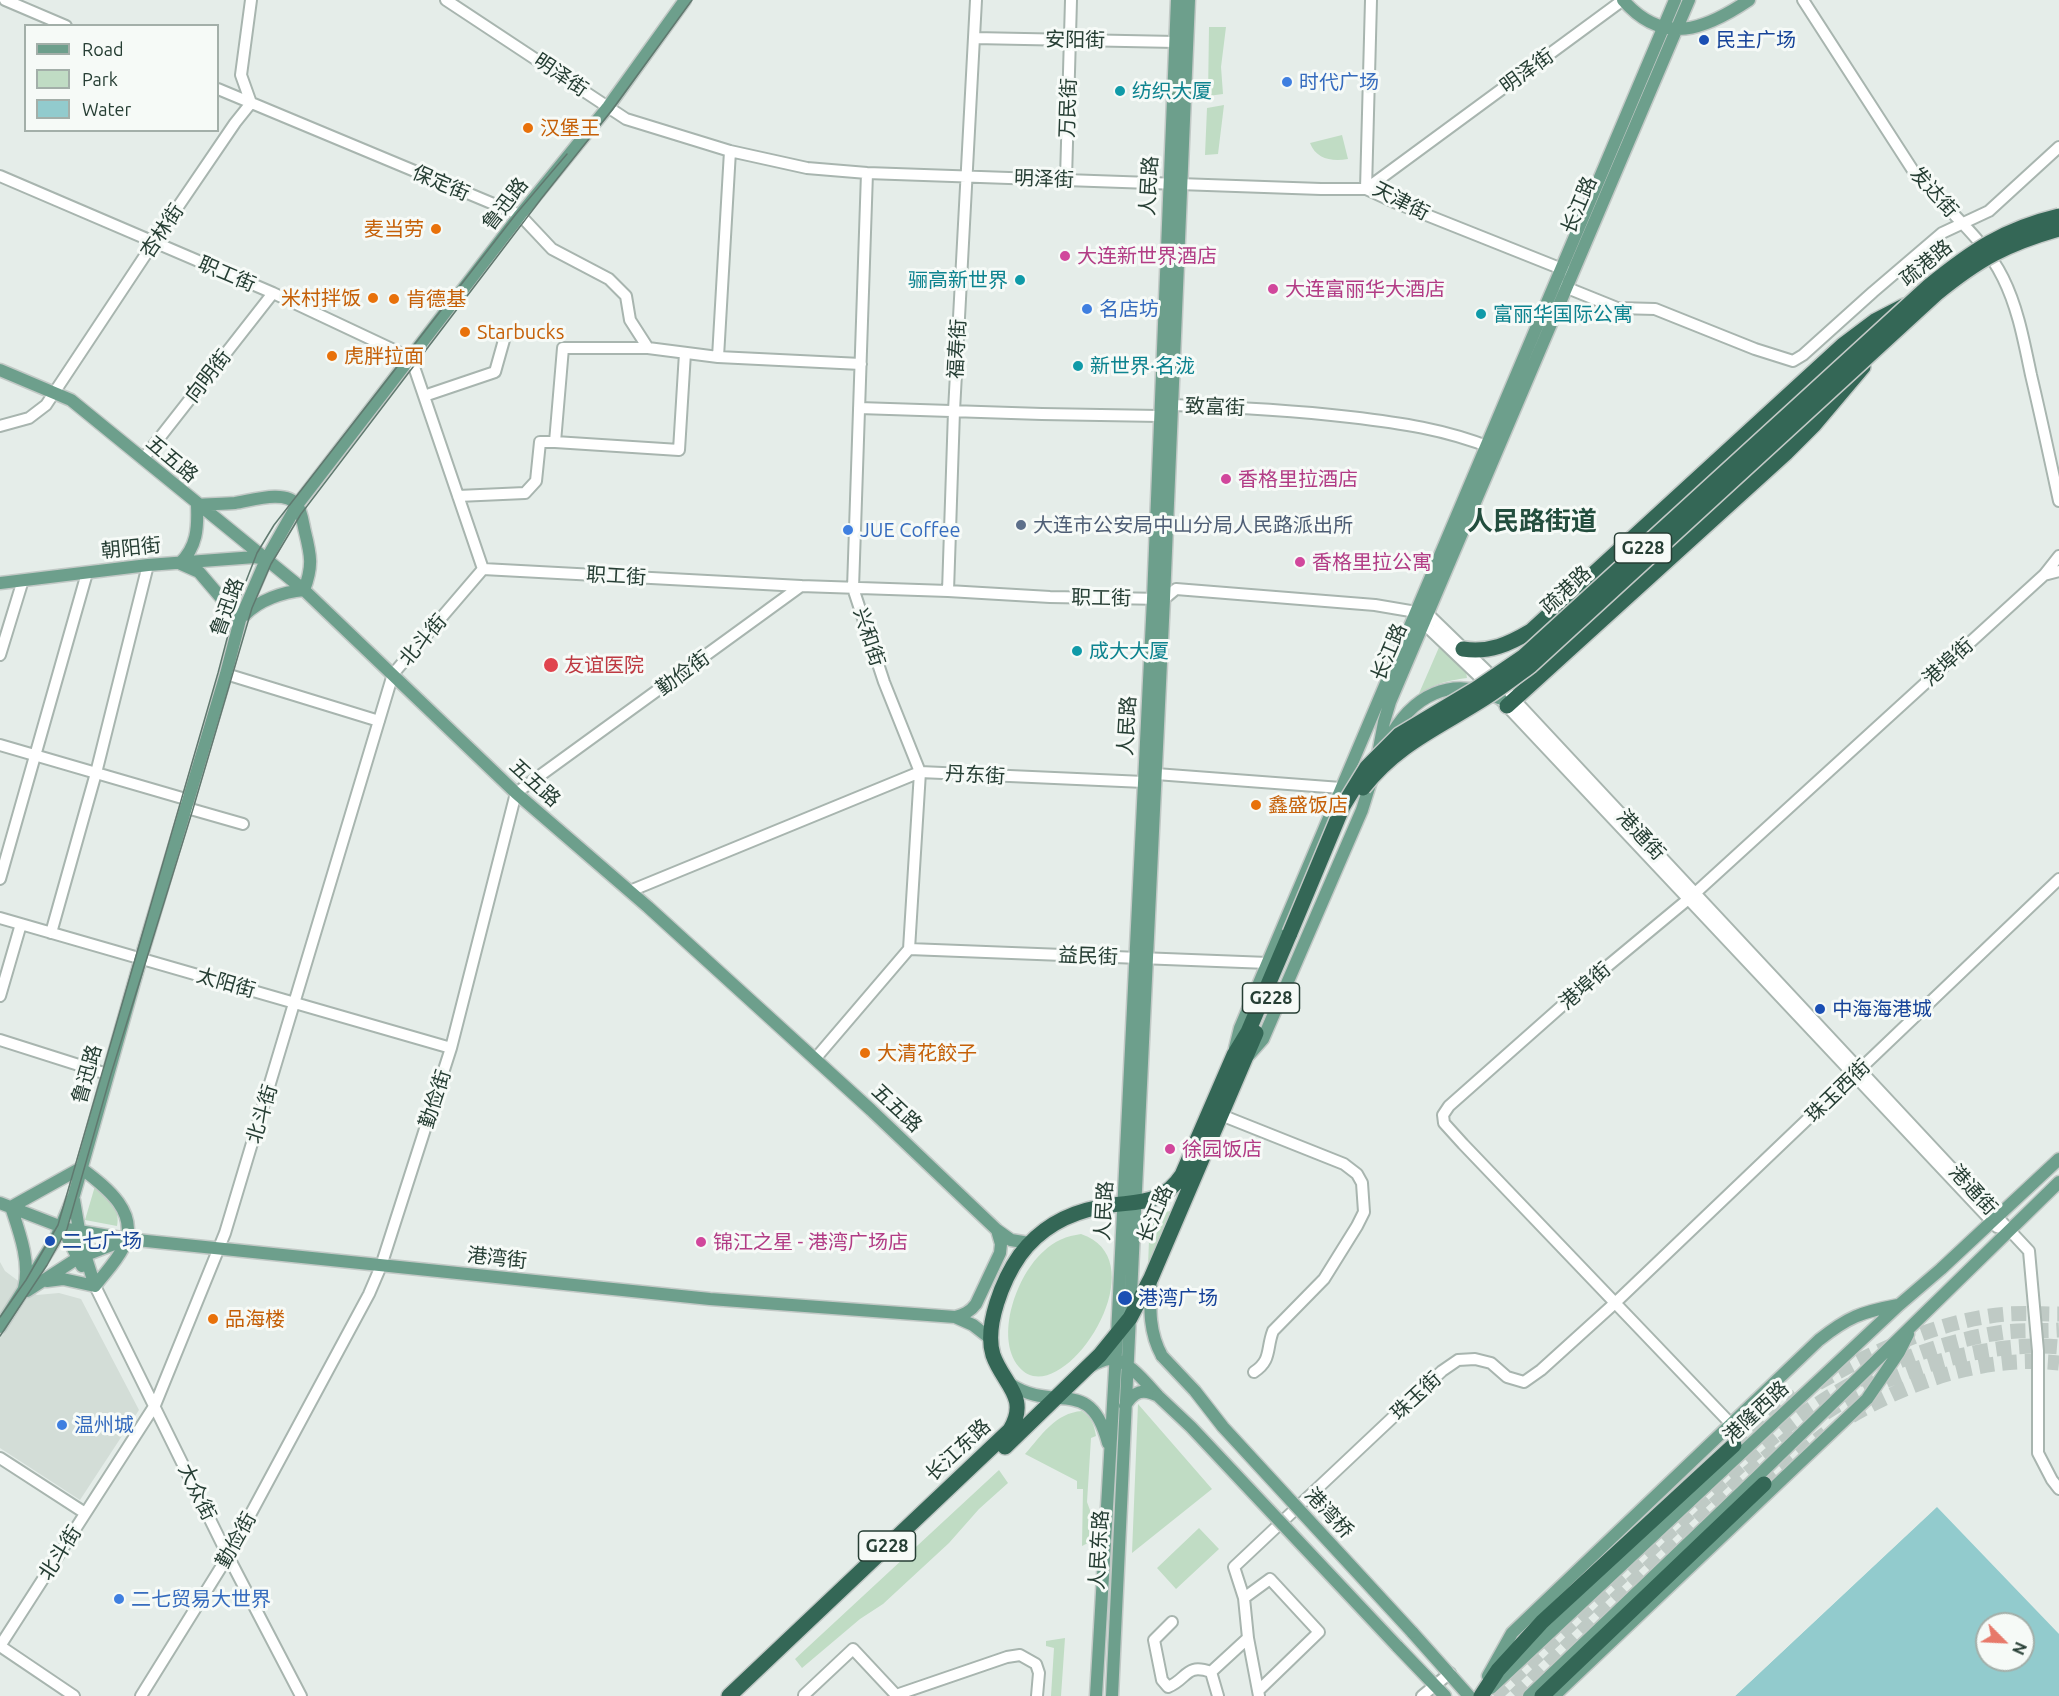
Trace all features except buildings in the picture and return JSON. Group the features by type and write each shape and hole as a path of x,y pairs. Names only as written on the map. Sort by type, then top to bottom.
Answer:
{"highway":[{"name":"疏港路","path":"1293,935 1343,806 1367,767 1398,735 1476,689 1523,657 1912,302 1959,262 1994,239 2024,226 2059,216"},
{"name":"疏港路","path":"1239,1057 1351,809 1373,775 1404,746 1484,699 1530,666 1936,294 1966,270 1999,249 2028,237 2059,229"},
{"path":"1463,648 1479,651 1494,649 1531,631 1843,345 1875,321 1912,302"},
{"path":"1508,702 1786,453 1835,401 1887,339"},
{"name":"长江路","path":"1130,1318 1151,1278 1221,1115 1239,1057"},
{"name":"长江路","path":"1130,1203 1153,1200 1174,1187 1239,1057"},
{"name":"G228","path":"990,1339 998,1299 1007,1277 1029,1243 1044,1229 1063,1218 1101,1206 1130,1203"},
{"name":"长江东路","path":"742,1696 1058,1398 1130,1318"},
{"name":"长江东路","path":"729,1696 1010,1430 1017,1412 1015,1393 993,1354 990,1339"},
{"path":"1481,1696 1498,1670 1542,1622 1734,1445"},
{"path":"1542,1696 1764,1484"}],"main road":[{"name":"鲁迅路","path":"0,1327 62,1227 74,1195 107,1074 188,804 240,620 266,560 297,505 520,215 608,107 685,0"},
{"name":"人民路","path":"1125,1406 1130,1318 1130,1203 1141,959 1144,782 1172,405 1177,0"},
{"name":"人民路","path":"1141,959 1156,774 1159,416 1189,0"},
{"path":"1623,0 1639,15 1670,27 1694,28 1709,24 1749,0"},
{"name":"长江路","path":"1670,27 1675,0"},
{"name":"长江路","path":"1239,1057 1263,1039 1362,810 1376,765 1390,702 1422,617 1670,27 1689,0"},
{"name":"五五路","path":"0,370 71,400 304,590 516,793 630,891 815,1059 997,1230 1011,1240 1029,1243"},
{"path":"275,496 292,501 297,505 310,558 310,573 304,590 284,594 259,604 240,620 199,572 180,563 194,545 198,526 197,505 237,503 275,496"},
{"name":"朝阳街","path":"0,584 148,565 255,557 266,560"},
{"path":"1239,1057 1240,1028 1341,788 1422,617"},
{"path":"1376,765 1404,714 1419,700 1454,689 1472,689 1508,702"},
{"name":"港隆西路","path":"1481,1696 1899,1305 2059,1159"},
{"path":"22,1294 26,1280 26,1266 6,1205 81,1168 105,1186 123,1210 128,1227 127,1239 118,1256 95,1286"},
{"path":"1101,1206 1116,1196 1131,1180"},
{"path":"1529,1696 2059,1182"},
{"path":"74,1195 82,1257"},
{"name":"人民路","path":"1110,1453 1117,1335 1130,1203"},
{"name":"港湾街","path":"6,1205 79,1232 127,1239 710,1299 955,1317 973,1325 990,1339"},
{"path":"62,1227 82,1257 95,1286"},
{"path":"955,1317 964,1315 976,1304 1000,1253 1001,1244 997,1230"},
{"path":"22,1294 82,1257 127,1239"},
{"name":"港湾桥","path":"1151,1278 1150,1327 1162,1356 1195,1391 1223,1427 1413,1632 1469,1696"},
{"path":"40,1283 63,1279 95,1286"},
{"path":"1481,1696 1494,1663 1512,1633 1819,1340 1842,1322 1869,1310 1899,1305"},
{"path":"1554,1696 1867,1399 1899,1352 1914,1323"},
{"path":"1088,1366 1108,1359 1116,1359 1127,1366 1191,1427 1445,1696"},
{"path":"1010,1384 1033,1396 1073,1399 1095,1410 1102,1422 1110,1453"},
{"path":"1125,1406 1130,1397 1137,1392 1149,1391 1158,1396"},
{"name":"人民东路","path":"1112,1696 1125,1406"},
{"name":"人民东路","path":"1096,1696 1110,1453"}],"street":[{"path":"5,0 61,24"},
{"path":"250,103 241,75 251,0"},
{"name":"明泽街","path":"446,0 626,119 730,151 807,168 867,173 1175,185 1366,189 1623,0"},
{"name":"福寿街","path":"948,591 965,177 976,0"},
{"name":"万民街","path":"1066,179 1071,0"},
{"name":"天津街","path":"1371,0 1366,189 1567,271"},
{"name":"发达街","path":"1803,0 1912,169 1929,191 1963,224 1986,251 2003,277 2016,308 2059,501"},
{"name":"安阳街","path":"974,38 1176,42"},
{"name":"保定街","path":"219,89 520,215 552,249 609,279 626,296 630,320 648,348"},
{"name":"杏林街","path":"0,426 29,418 46,405 250,103"},
{"path":"1561,286 1617,308 1655,309 1755,349 1793,361 1803,355 1942,233 1989,211 2059,147"},
{"path":"718,357 730,151"},
{"name":"兴和街","path":"867,173 853,588 884,682 920,772 909,949"},
{"name":"职工街","path":"0,176 273,293 411,358"},
{"name":"向明街","path":"143,459 273,293"},
{"path":"424,396 495,372 504,340"},
{"path":"555,442 563,348 648,348 718,357 861,364"},
{"path":"458,496 525,493 536,481 540,442 679,450 685,353"},
{"path":"411,358 483,569"},
{"name":"致富街","path":"859,408 1159,416 1172,405 1291,411 1416,425 1467,438 1492,448"},
{"name":"港埠街","path":"1730,1424 1463,1144 1444,1123 1443,1115 1449,1106 1598,974 1692,896 2044,575 2059,556"},
{"path":"51,933 96,773 148,565"},
{"name":"职工街","path":"483,569 1050,597 1159,599 1176,589 1376,605 1422,617"},
{"name":"北斗街","path":"0,1646 155,1405 225,1233 393,674 483,569"},
{"path":"2044,575 2059,571"},
{"path":"0,879 87,573"},
{"path":"0,654 23,580"},
{"name":"勤俭街","path":"141,1696 228,1556 369,1294 381,1266 452,1048 516,793 801,586"},
{"name":"港通街","path":"1422,617 1463,648 1508,702"},
{"name":"港通街","path":"1422,617 1508,702 1995,1219 2009,1229 2029,1251 2038,1351 2038,1452 2059,1489"},
{"path":"226,674 379,721"},
{"path":"0,745 96,773 243,824"},
{"name":"丹东街","path":"630,891 920,772 1144,782"},
{"path":"1144,782 1156,774 1341,788"},
{"name":"珠玉西街","path":"1616,1303 2059,879"},
{"name":"太阳街","path":"0,918 452,1048"},
{"path":"0,996 21,924"},
{"path":"815,1059 909,949"},
{"name":"益民街","path":"909,949 1268,963"},
{"path":"0,1040 107,1074"},
{"path":"1221,1115 1344,1164 1357,1174 1363,1190 1364,1212 1357,1226 1324,1279 1273,1331 1268,1357 1254,1372"},
{"name":"大众街","path":"95,1286 228,1556 301,1696"},
{"name":"珠玉街","path":"1244,1598 1234,1567 1442,1371 1458,1360 1475,1359 1491,1363 1507,1377 1524,1382 1541,1370 1616,1303"},
{"path":"0,1458 85,1513"},
{"path":"1270,1580 1319,1632 1259,1693 1248,1638 1244,1598 1270,1580"},
{"path":"1172,1622 1154,1640 1162,1680 1168,1687 1188,1671 1200,1668 1211,1672"},
{"path":"1211,1672 1248,1638"},
{"path":"0,1646 74,1696"},
{"path":"804,1695 853,1649 896,1695 1007,1657 1020,1656 1036,1664 1039,1673 1037,1696"},
{"path":"1211,1672 1218,1696"},
{"path":"1422,1696 1450,1673"}],"shaded area":[{"name":"温州城","path":"0,1262 5,1271 37,1295 59,1293 81,1299 139,1410 80,1500 0,1448"}],"green space":[{"path":"1209,27 1226,27 1221,67 1223,94 1208,96"},
{"path":"1224,105 1218,154 1205,155 1207,108"},
{"path":"1342,135 1348,159 1336,160 1320,156 1310,143"},
{"path":"1440,645 1466,672 1467,678 1440,684 1417,698"},
{"path":"95,1186 104,1193 115,1208 117,1226 85,1220"},
{"path":"1174,1210 1148,1265 1150,1216"},
{"name":"港湾广场","path":"1081,1234 1104,1249 1112,1273 1108,1301 1096,1329 1078,1354 1058,1371 1037,1376 1019,1367 1012,1354 1009,1323 1012,1306 1025,1275 1034,1261 1052,1244"},
{"path":"1138,1404 1212,1489 1132,1553"},
{"path":"1082,1411 1092,1422 1096,1436 1091,1438 1087,1502 1091,1513 1090,1542 1082,1546 1083,1489 1077,1489 1077,1481 1025,1454 1057,1420"},
{"path":"999,1470 1008,1483 979,1509 949,1543 883,1604 860,1619 802,1668 795,1659"},
{"path":"1199,1528 1219,1549 1176,1589 1157,1568"},
{"path":"1065,1638 1061,1696 1051,1696 1054,1648 1046,1646 1046,1641"}],"water":[{"path":"1937,1507 2059,1634 2059,1696 1735,1696"}],"pier":[{"path":"1933,1506 1935,1508 1932,1511 1735,1696 1732,1696"}],"tunnel":[{"path":"1818,1383 1885,1348 1958,1322 2008,1314 2059,1314"},
{"path":"1494,1696 1744,1462 1796,1419 1823,1401 1880,1369 1941,1346 2004,1332 2059,1330"},
{"path":"1825,1413 1877,1384 1938,1362 2000,1349 2030,1346 2059,1347"},
{"path":"1851,1416 1899,1391 1951,1373 2005,1363 2059,1363"},
{"path":"1734,1445 1797,1396"},
{"path":"1515,1696 1740,1480 1797,1431"},
{"path":"1764,1484 1826,1433"}],"tram line":[{"path":"0,1336 47,1265 67,1229 111,1074 252,608 271,564 301,514 541,199 612,110 692,0"},
{"path":"0,1317 26,1280 58,1225 234,612 257,553 274,525 516,214 567,154"}],"place":[{"name":"民主广场","path":"1704,40"},
{"name":"时代广场","path":"1287,82"},
{"name":"纺织大厦","path":"1120,91"},
{"name":"汉堡王","path":"528,128"},
{"name":"麦当劳","path":"436,229"},
{"name":"大连新世界酒店","path":"1065,256"},
{"name":"骊高新世界","path":"1020,280"},
{"name":"大连富丽华大酒店","path":"1273,289"},
{"name":"米村拌饭","path":"373,298"},
{"name":"肯德基","path":"394,299"},
{"name":"名店坊","path":"1087,309"},
{"name":"富丽华国际公寓","path":"1481,314"},
{"name":"Starbucks","path":"465,332"},
{"name":"虎胖拉面","path":"332,356"},
{"name":"新世界·名泷","path":"1078,366"},
{"name":"香格里拉酒店","path":"1226,479"},
{"name":"大连市公安局中山分局人民路派出所","path":"1021,525"},
{"name":"JUE Coffee","path":"848,530"},
{"name":"香格里拉公寓","path":"1300,562"},
{"name":"成大大厦","path":"1077,651"},
{"name":"友谊医院","path":"551,665"},
{"name":"鑫盛饭店","path":"1256,805"},
{"name":"中海海港城","path":"1820,1009"},
{"name":"大清花餃子","path":"865,1053"},
{"name":"徐园饭店","path":"1170,1149"},
{"name":"二七广场","path":"50,1241"},
{"name":"锦江之星 - 港湾广场店","path":"701,1242"},
{"name":"港湾广场","path":"1125,1298"},
{"name":"品海楼","path":"213,1319"},
{"name":"温州城","path":"62,1425"},
{"name":"二七贸易大世界","path":"119,1599"}],"district":[{"name":"人民路街道","path":"1532,521"}]}
